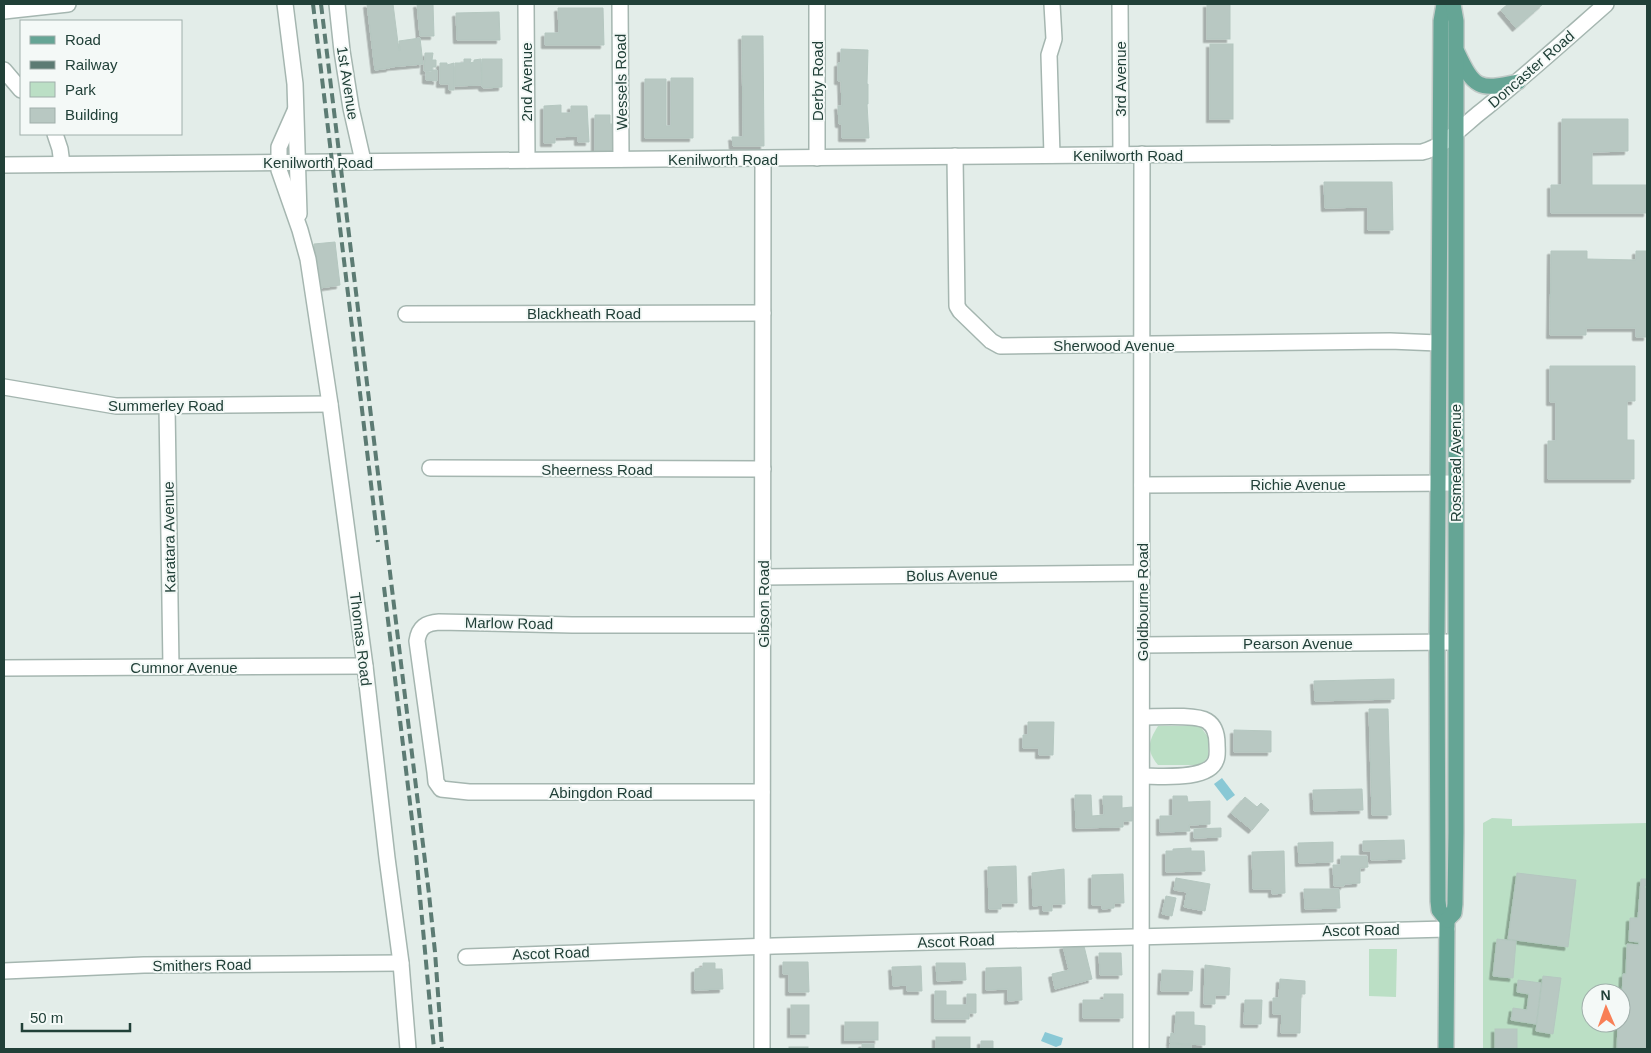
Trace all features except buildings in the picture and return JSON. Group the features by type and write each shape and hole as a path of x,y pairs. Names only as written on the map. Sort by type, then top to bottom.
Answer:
{"main road":[{"name":"Rosmead Avenue","path":"1444,4 1441,22 1439,144 1437,642 1438,901 1439,910 1447,925"},
{"name":"Rosmead Avenue","path":"1446,1049 1447,925 1454,912 1455,904 1456,22 1453,4"},
{"path":"1456,48 1468,75 1476,83 1487,87 1518,82"}],"street":[{"path":"4,11 68,4"},
{"name":"Thomas Road","path":"285,4 295,84 296,162 300,230"},
{"name":"1st Avenue","path":"337,4 351,108 363,161"},
{"name":"2nd Avenue","path":"526,4 527,160"},
{"name":"Wessels Road","path":"620,4 621,160"},
{"name":"Derby Road","path":"817,4 817,158"},
{"path":"1052,4 1054,39 1049,55 1052,155"},
{"name":"3rd Avenue","path":"1120,4 1121,155"},
{"name":"Doncaster Road","path":"1439,144 1518,82 1606,4"},
{"path":"4,70 20,89"},
{"path":"278,162 279,147 295,111"},
{"path":"55,135 62,164"},
{"name":"Kenilworth Road","path":"4,165 1422,152 1439,144"},
{"name":"Goldbourne Road","path":"1141,1049 1142,154"},
{"name":"Sherwood Avenue","path":"955,156 957,302 960,312 991,341 1000,346 1390,341 1438,343"},
{"name":"Gibson Road","path":"762,1049 763,159"},
{"name":"Thomas Road","path":"278,162 308,259 330,404 364,666 386,858 401,963 408,1049"},
{"name":"Blackheath Road","path":"406,314 763,313"},
{"name":"Summerley Road","path":"4,387 116,406 330,404"},
{"name":"Karatara Avenue","path":"166,406 171,668"},
{"name":"Sheerness Road","path":"430,468 763,469"},
{"name":"Richie Avenue","path":"1142,485 1455,483"},
{"name":"Bolus Avenue","path":"763,577 1142,573"},
{"name":"Marlow Road","path":"441,789 436,782 417,641 418,633 429,623 763,625"},
{"name":"Pearson Avenue","path":"1142,645 1454,642"},
{"name":"Cumnor Avenue","path":"4,668 364,666"},
{"path":"1142,717 1197,718 1206,720 1215,730 1217,738 1216,761 1204,772 1191,775 1142,776"},
{"name":"Abingdon Road","path":"441,789 469,792 762,792"},
{"name":"Ascot Road","path":"466,956 1447,925"},
{"name":"Smithers Road","path":"4,971 144,965 401,963"}],"green space":[{"path":"1158,726 1200,726 1208,737 1208,757 1201,765 1158,765 1150,750 1150,741"},
{"path":"1492,818 1512,819 1512,826 1647,823 1647,1049 1483,1049 1483,823"},
{"path":"1369,949 1397,949 1396,997 1369,996"}],"water":[{"path":"1222,778 1235,795 1227,801 1214,784"},
{"path":"1045,1032 1063,1038 1061,1045 1056,1047 1041,1041"}],"railway":[{"path":"313,4 378,542"},
{"path":"321,4 429,894 442,1049"},
{"path":"384,587 416,853 434,1049"}]}
